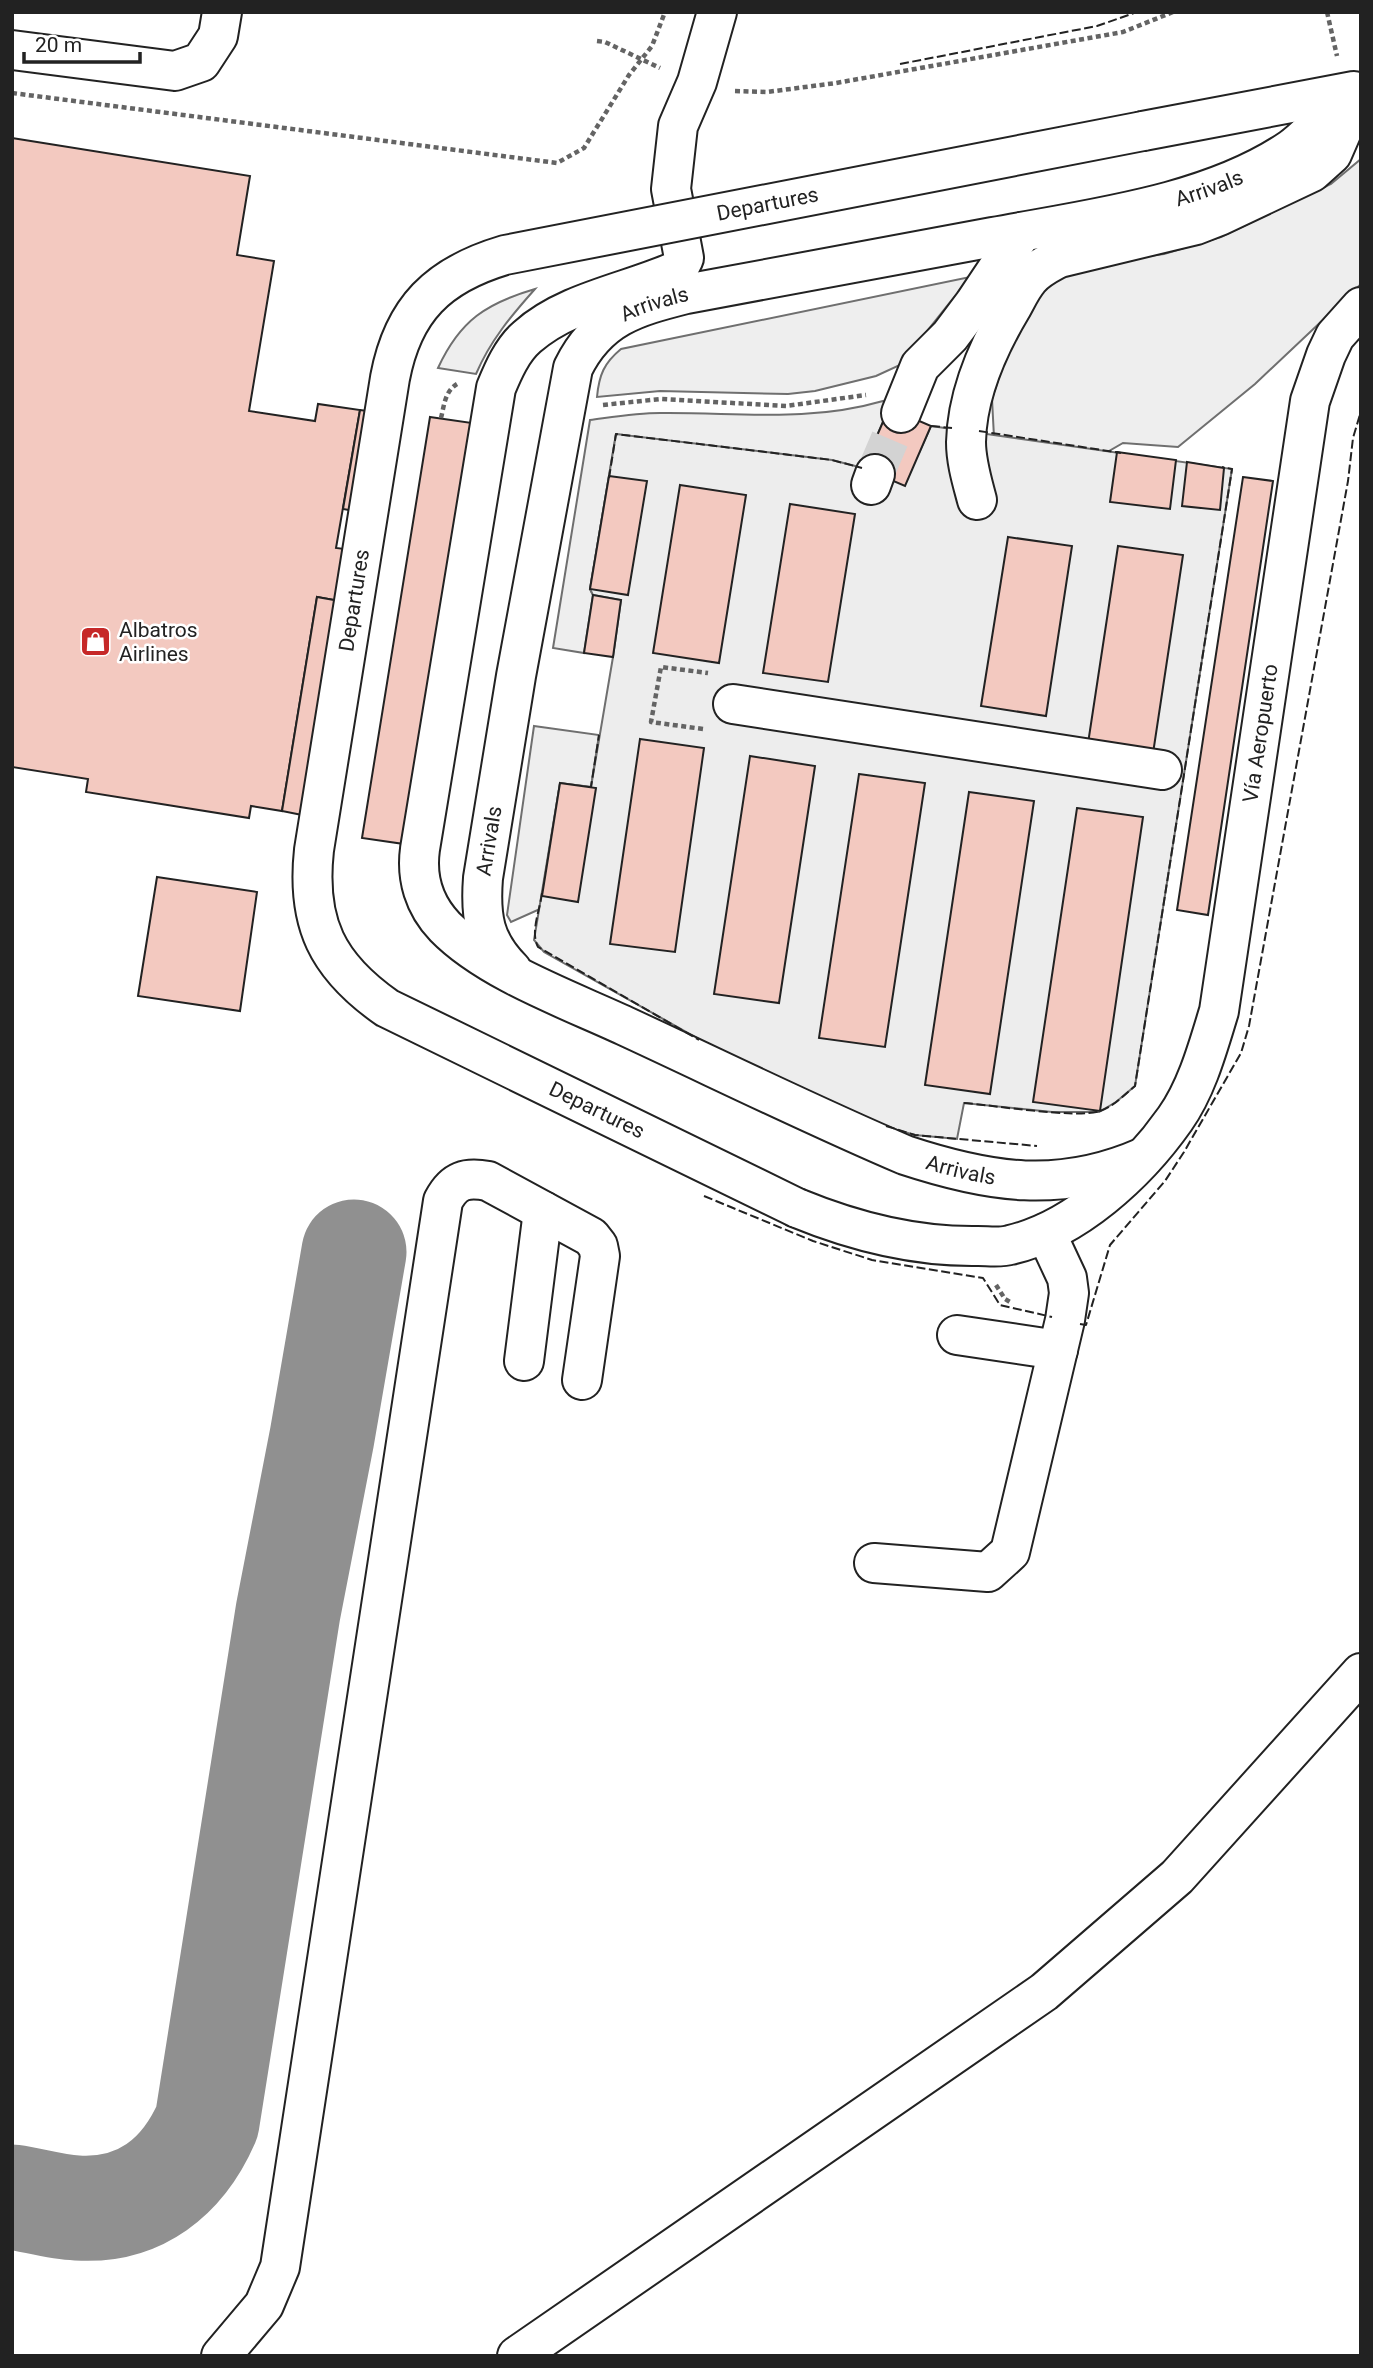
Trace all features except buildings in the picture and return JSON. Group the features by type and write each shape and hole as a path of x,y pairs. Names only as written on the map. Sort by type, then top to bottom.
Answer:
{"street":[{"path":"12,50 175,71 201,62 218,36 222,12"},
{"name":"Arrivals","path":"717,12 697,82 678,126 671,189 684,258 678,270 611,293 552,319 525,339 505,367 496,388 422,836 418,871 420,883 430,908 444,926 474,951 519,977 878,1143 929,1163 994,1178 1051,1182 1115,1169 1144,1157"},
{"path":"977,500 966,445 980,371 993,340 1027,280 1042,267 1059,258 1196,225 1312,172 1332,154 1342,131 1348,82"},
{"name":"Arrivals","path":"519,977 502,959 489,939 483,917 482,890 516,676 573,368 593,337 623,313 687,294 1129,212 1221,185 1291,149 1320,122 1348,82"},
{"name":"Departures","path":"1144,1157 1091,1206 1046,1233 1008,1246 949,1247 847,1227 797,1208 387,1008 352,981 341,969 323,938 311,885 314,850 390,378 405,327 416,310 439,288 471,267 505,255 1143,131 1348,82"},
{"path":"911,406 920,366 950,336 1022,232"},
{"name":"Vía Aeropuerto","path":"1144,1157 1176,1118 1192,1088 1219,1011 1310,401 1335,336 1361,307"},
{"path":"733,704 1162,770"},
{"path":"221,2356 264,2305 280,2267 443,1201 450,1188 473,1178 488,1181 591,1237 598,1246 600,1256 582,1380"},
{"path":"524,1362 543,1211"},
{"path":"874,1563 988,1572 1010,1552 1069,1293 1067,1278 1046,1233"},
{"path":"957,1335 1058,1350"},
{"path":"517,2356 1044,1992 1177,1877 1361,1673"}],"path":[{"path":"12,93 557,163 584,148 629,75 652,46 665,12"},
{"path":"597,41 605,42 641,61 697,82 748,93 836,83 1123,32 1173,12"},
{"path":"1327,12 1348,82"},
{"path":"441,418 448,393 453,386 460,383 496,388"},
{"path":"567,402 592,405 661,399 786,406 860,397 893,387 911,406"}],"shaded area":[{"path":"1361,159 1361,284 1255,384 1178,447 1123,443 1069,474 994,437 992,399 1010,344 1025,312 1050,283 1076,265 1164,254 1221,237 1331,184"},
{"path":"970,277 900,365 876,376 815,391 788,394 660,391 597,397 603,370 621,349"},
{"path":"535,289 502,329 476,374 438,368 456,337 477,316 503,300"},
{"path":"883,401 889,408 863,468 616,434 590,589 593,595 584,653 553,648 590,420 651,413 799,414 855,408"},
{"path":"931,426 1232,469 1135,1086 1099,1112 1052,1112 964,1103 957,1139 915,1135 876,1124 713,1047 544,952 534,940 560,783 591,787 613,657 621,600 593,595 590,589 616,434 832,460 863,468 877,435 919,453"},
{"path":"534,726 599,735 591,787 560,783 540,909 511,922 507,915"}],"taxiway":[{"path":"12,2197 77,2208 121,2204 157,2187 172,2174 197,2142 207,2122 288,1612 354,1252"}],"tunnel":[{"path":"875,474 901,413"}],"fence":[{"path":"900,64 1097,26 1137,12"},
{"path":"1080,1324 1086,1325 1110,1245 1165,1181 1241,1053 1249,1026 1348,481 1353,438 1361,411"},
{"path":"931,426 952,428"},
{"path":"979,431 1121,453"},
{"path":"609,478 616,434 832,460 862,468"},
{"path":"964,1103 1054,1113 1089,1113 1109,1107 1135,1086 1232,469 1222,467"},
{"path":"588,787 591,787 599,735"},
{"path":"542,893 535,928 538,947 699,1040"},
{"path":"886,1126 915,1135 1037,1146"},
{"path":"704,1196 813,1241 872,1260 983,1278 1000,1305 1052,1317"}],"place":[{"name":"Albatros Airlines","path":"96,642"}]}
